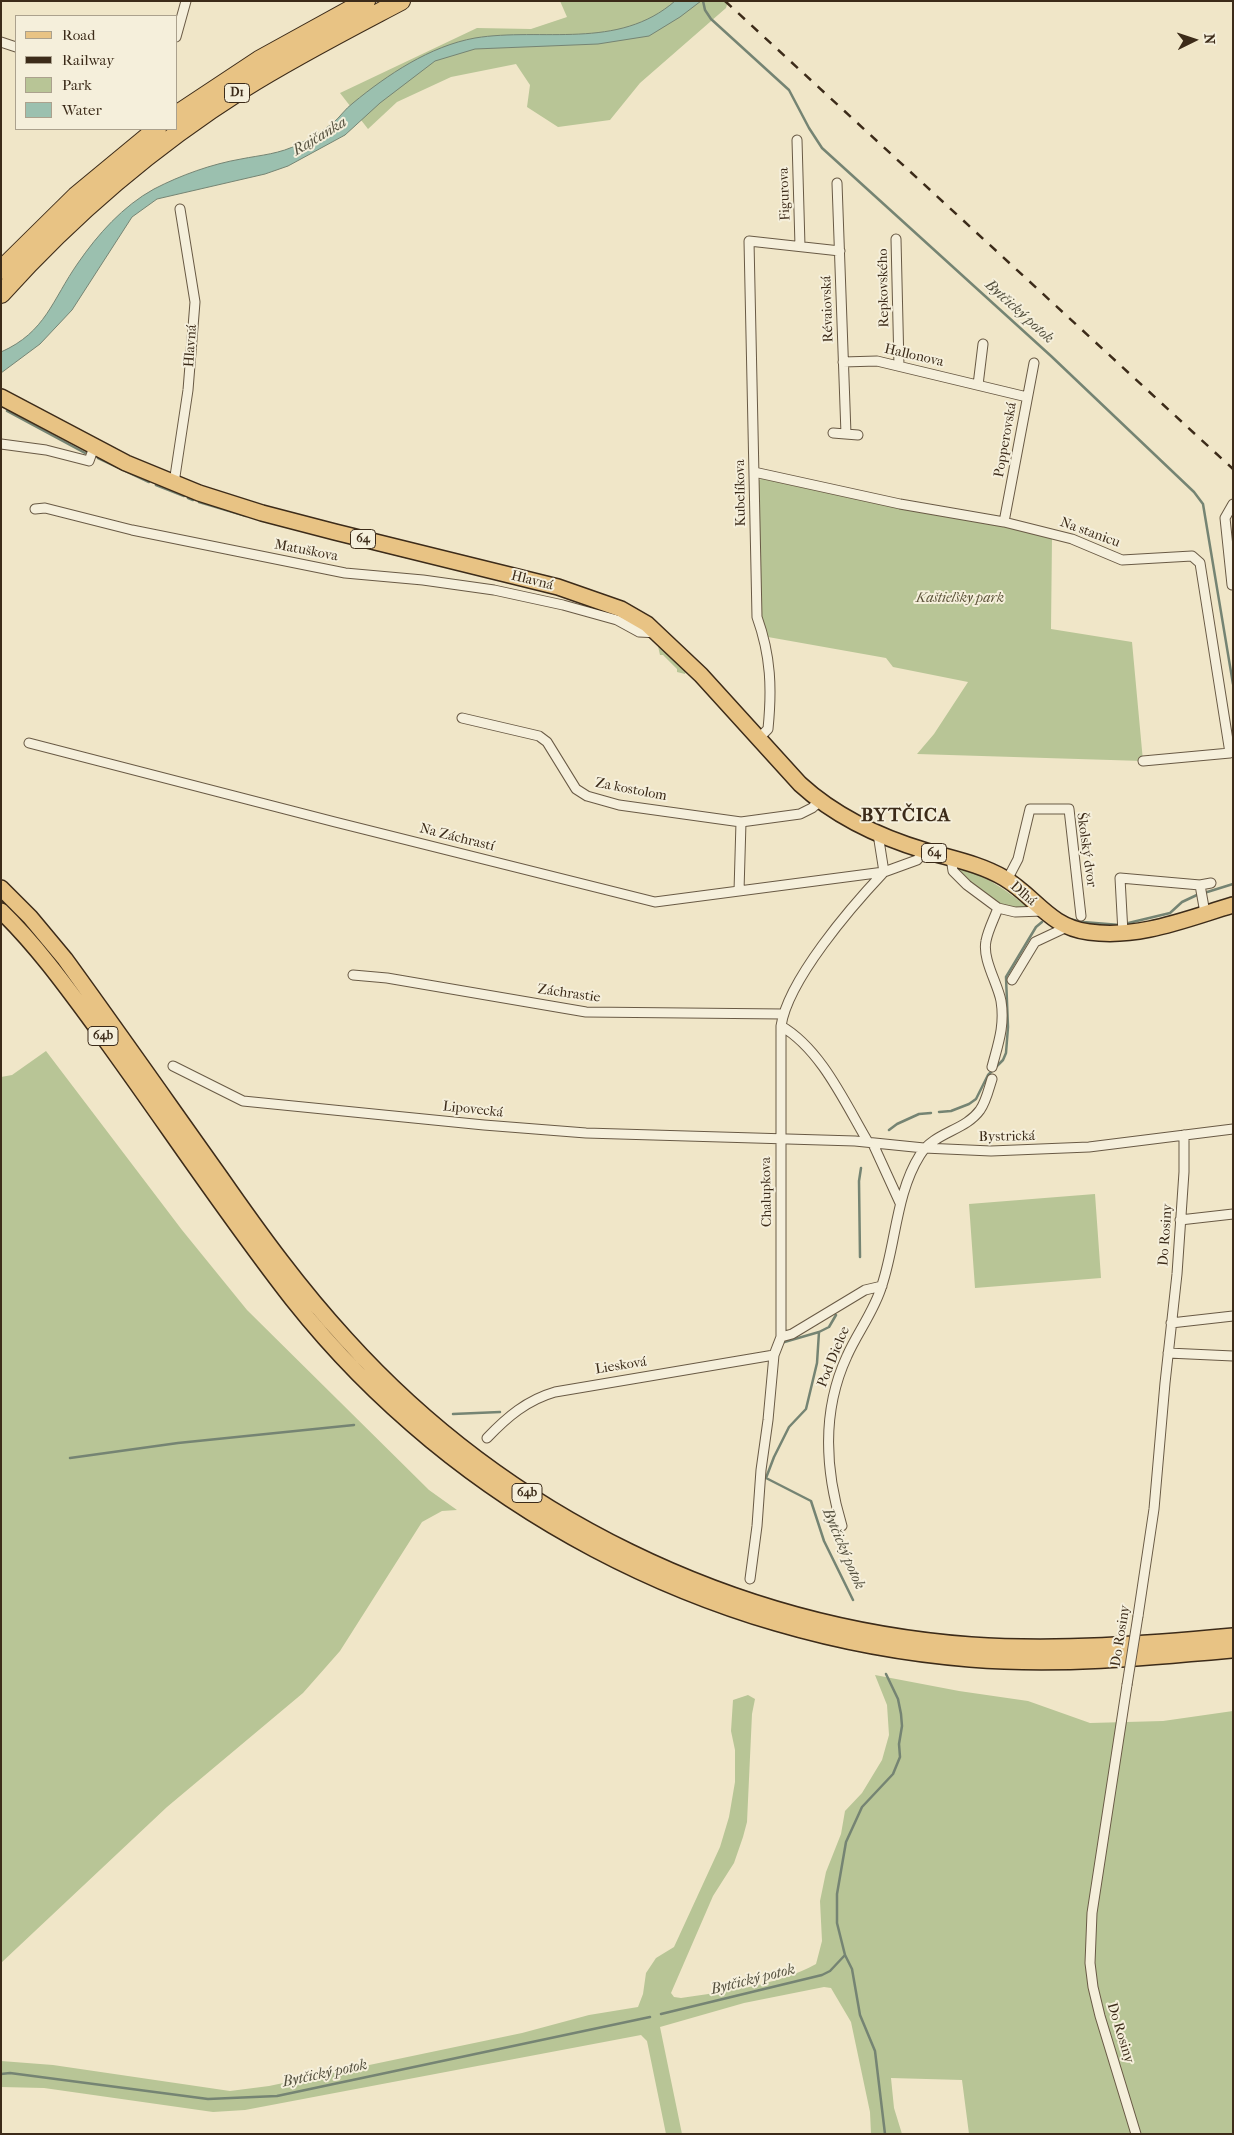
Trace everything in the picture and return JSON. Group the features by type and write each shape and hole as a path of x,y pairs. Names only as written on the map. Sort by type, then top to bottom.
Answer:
{"highway":[{"name":"D1","path":"178,114 259,60 366,1"},
{"name":"D1","path":"1,294 82,213 162,145 211,110 276,68 401,1"},
{"path":"1,270 76,196 156,130"}],"main road":[{"name":"Hlavná","path":"1,397 94,447 174,484 262,513 580,594 631,613 658,633 701,675 800,784 820,801"},
{"name":"Dlhá","path":"820,801 855,823 878,834 992,871 1007,880 1043,911 1067,926 1090,932 1123,927 1163,926 1233,905"},
{"name":"64b","path":"1,888 30,917 65,959 260,1232 346,1340 393,1388 451,1438 513,1484 566,1518 636,1555 734,1596 811,1619 870,1632 938,1642 1040,1647 1136,1644 1233,1636"},
{"name":"64b","path":"1,911 55,971 254,1248 314,1325 359,1374 412,1424 470,1471 544,1521 630,1568 713,1602 779,1624 870,1646 972,1659 1050,1662 1136,1659 1233,1650"}],"street":[{"path":"178,30 186,1"},
{"path":"1,42 15,47"},
{"name":"Figurova","path":"798,140 800,246"},
{"name":"Révaiovská","path":"837,182 846,434"},
{"name":"Hlavná","path":"174,484 188,390 195,302 180,209"},
{"name":"Repkovského","path":"896,239 892,249 899,366"},
{"name":"Kubelíkova","path":"760,738 768,730 770,670 766,642 757,618 749,241 800,246"},
{"path":"800,246 840,251"},
{"path":"978,385 983,344"},
{"name":"Hallonova","path":"844,362 877,361 1027,398"},
{"name":"Popperovská","path":"1004,522 1034,363"},
{"path":"833,433 858,435"},
{"path":"1,444 46,450 89,461 94,447"},
{"name":"Na stanicu","path":"754,472 900,504 1004,522 1072,539 1122,560 1192,556 1200,564 1230,753 1143,761"},
{"path":"1232,585 1225,518 1233,504"},
{"name":"Matuškova","path":"35,509 45,508 132,530 345,573 423,580 494,590 563,604 617,620 639,632 658,633"},
{"name":"Za kostolom","path":"462,718 539,736 546,742 576,789 586,796 619,805 741,822 800,814 812,808 820,801"},
{"name":"Na Záchrastí","path":"29,742 330,821 655,902 884,872 917,860 925,850"},
{"name":"Školský dvor","path":"1007,880 1018,859 1030,809 1069,809 1081,916"},
{"path":"739,891 741,822"},
{"path":"878,834 884,872"},
{"path":"951,858 953,871 967,885 998,908 1015,912 1043,911"},
{"name":"Chalupkova","path":"750,1579 774,1356 781,1337 780,1139 781,1026 783,1014 805,970 884,872"},
{"path":"1123,927 1120,878 1201,891 1211,883"},
{"path":"1201,891 1206,913"},
{"path":"992,1067 1000,1043 1001,1001 986,952 985,942 998,908"},
{"path":"1012,980 1035,942 1067,926"},
{"name":"Záchrastie","path":"354,975 387,978 586,1012 783,1014"},
{"path":"781,1026 796,1034 812,1052 870,1143 900,1203"},
{"name":"Lipovecká","path":"172,1066 243,1101 577,1133 780,1139"},
{"path":"924,1148 938,1137 974,1117 982,1109 992,1079"},
{"name":"Bystrická","path":"780,1139 870,1143 991,1152 1089,1147 1233,1129"},
{"name":"Do Rosiny","path":"1136,2134 1093,1987 1090,1964 1092,1913 1154,1509 1177,1274 1184,1135"},
{"name":"Pod Dielce","path":"842,1526 835,1504 829,1456 828,1424 832,1400 846,1357 882,1286 900,1203 916,1160 924,1148"},
{"path":"1180,1220 1233,1214"},
{"path":"781,1337 792,1334 864,1290 882,1286"},
{"path":"1171,1323 1233,1316"},
{"path":"1168,1353 1233,1356"},
{"name":"Liesková","path":"487,1438 518,1409 531,1400 555,1392 774,1356"}],"green space":[{"path":"560,1 728,1 726,8 640,83 610,120 558,127 527,107 530,85 516,64 451,77 397,102 368,129 340,93 477,28 531,29 567,17"},
{"name":"Kaštieľsky park","path":"762,478 1003,525 1052,538 1051,629 1132,642 1143,761 917,754 934,734 968,682 893,667 886,658 768,637 762,622 757,482"},
{"path":"658,646 661,646 686,671 685,674 677,672 677,669 663,655 660,655"},
{"path":"958,868 997,885 1031,910 1009,909 997,905 968,882"},
{"path":"46,1051 182,1230 247,1310 429,1490 457,1510 442,1511 422,1522 340,1651 303,1693 167,1807 1,1963 1,1077 12,1075"},
{"path":"1095,1194 1101,1278 975,1288 969,1204"},
{"path":"875,1675 959,1691 1028,1701 1090,1723 1163,1721 1233,1711 1233,2134 969,2134 962,2080 891,2078 894,2108 902,2134 871,2134 870,2112 851,2022 831,1988 824,1987 744,2003 660,2027 682,2134 666,2134 647,2041 641,2035 245,2110 213,2112 44,2088 1,2087 1,2061 53,2065 230,2091 269,2086 522,2033 589,2015 638,2007 643,1994 646,1973 656,1958 674,1947 720,1847 729,1817 735,1782 735,1750 731,1731 733,1700 748,1695 755,1699 752,1714 747,1822 734,1863 713,1896 671,1993 674,1997 681,1998 768,1983 816,1964 822,1941 820,1901 826,1872 841,1834 845,1811 862,1793 882,1760 889,1735 887,1705"}],"water":[{"name":"Rajčanka","path":"675,1 701,1 680,17 649,36 598,44 475,49 435,61 380,103 345,135 288,166 265,174 157,199 132,217 72,310 40,344 1,373 1,352 16,344 38,325 47,314 78,263 103,231 122,212 154,189 208,167 278,152 299,144 336,121 350,105 395,72 426,55 458,42 500,35 604,32 629,26 653,16"}],"waterway":[{"name":"Bytčický potok","path":"703,1 705,10 711,19 789,90 822,148 1051,356 1194,492 1203,504 1233,684"},
{"path":"7,411 85,453"},
{"path":"98,458 149,482"},
{"path":"156,485 184,496"},
{"path":"188,498 193,500"},
{"path":"199,502 246,516"},
{"path":"334,539 406,557"},
{"name":"Bytčický potok","path":"1204,893 1233,884"},
{"name":"Bytčický potok","path":"1069,919 1120,925 1170,913 1182,902 1199,894"},
{"name":"Bytčický potok","path":"939,1112 951,1111 976,1099 988,1075 1003,1060 1006,1053 1008,1027 1006,977 1036,927 1042,922"},
{"name":"Bytčický potok","path":"889,1130 897,1124 919,1114 931,1113"},
{"name":"Bytčický potok","path":"860,1257 859,1181 861,1168"},
{"name":"Bytčický potok","path":"836,1315 829,1327 819,1332 817,1363 806,1409 789,1427 766,1478 811,1501 824,1541 853,1600"},
{"path":"781,1343 819,1332"},
{"path":"453,1414 500,1412"},
{"path":"70,1458 178,1443 354,1425"},
{"name":"Bytčický potok","path":"885,2134 875,2051 860,2015 852,1969 845,1955 837,1923 837,1894 846,1842 862,1807 893,1774 900,1757 901,1714 898,1699 886,1674"},
{"name":"Bytčický potok","path":"661,2014 822,1975 830,1971 845,1955"},
{"name":"Bytčický potok","path":"1,2074 10,2073 208,2099 277,2096 650,2017"}],"railway":[{"path":"725,1 1233,469"}],"district":[{"name":"BYTČICA","path":"906,816"}]}
